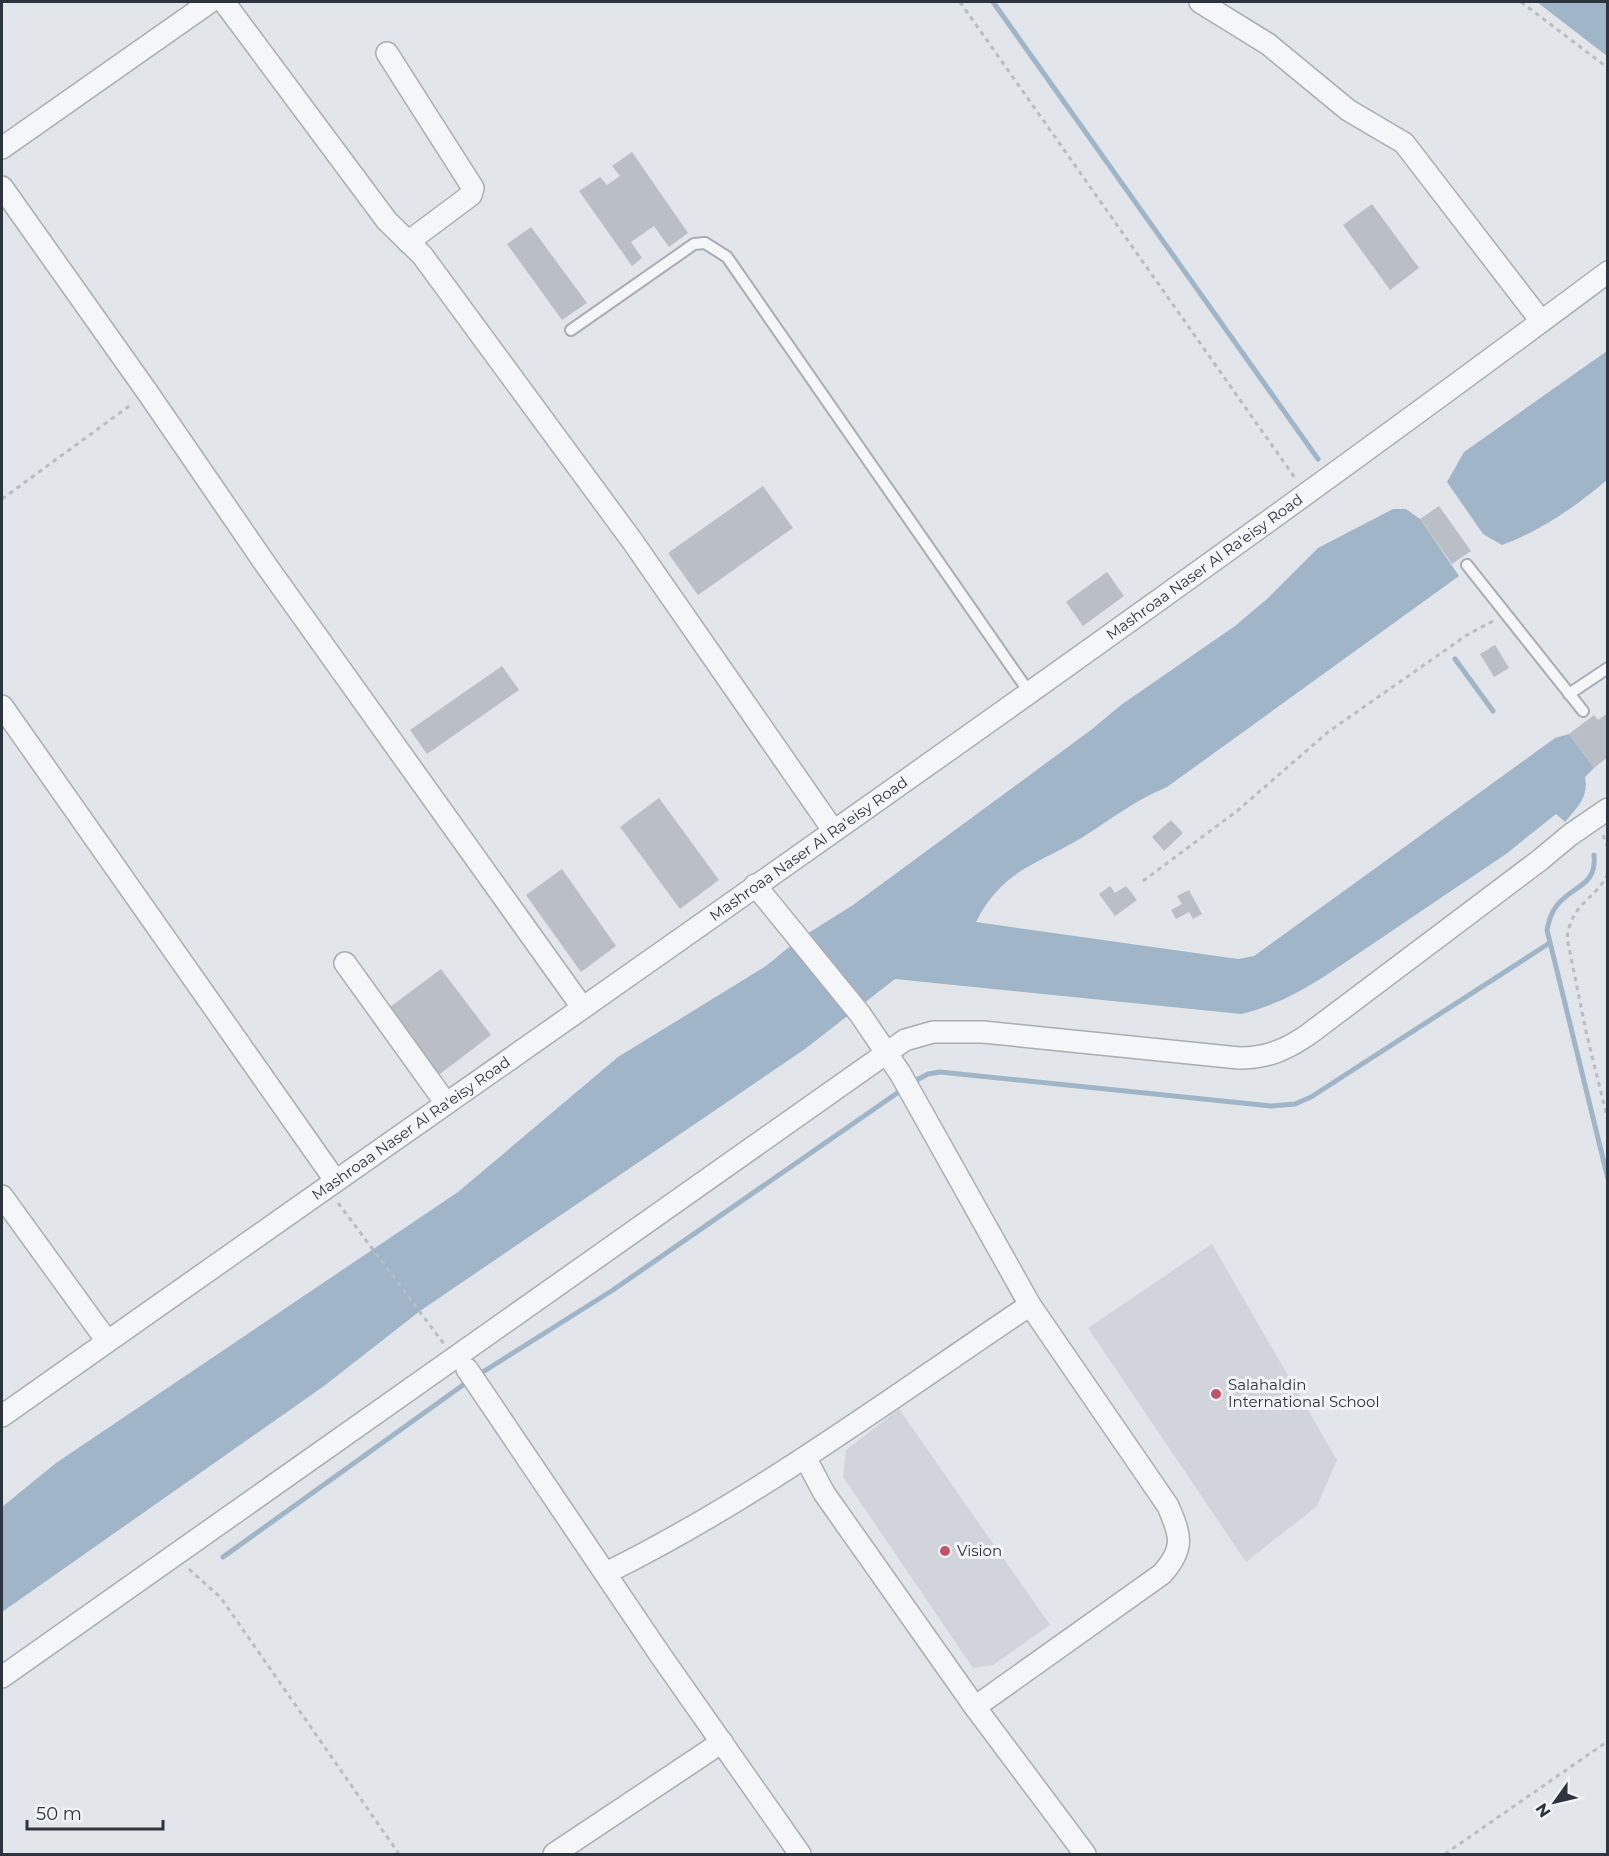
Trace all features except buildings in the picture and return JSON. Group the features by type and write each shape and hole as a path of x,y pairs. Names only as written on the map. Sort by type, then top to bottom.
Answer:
{"street":[{"path":"2,148 210,2"},
{"path":"224,2 387,221 422,255 633,542 833,830"},
{"path":"1200,2 1268,44 1348,111 1404,143 1541,321"},
{"path":"387,53 472,188 471,195 408,242"},
{"path":"2,187 267,565 582,1007"},
{"name":"Mashroaa Naser Al Ra'eisy Road","path":"2,1416 1029,692 1307,493 1608,272"},
{"path":"2,706 331,1183"},
{"path":"2,1677 885,1052 917,1035 933,1032 983,1032 1239,1058 1260,1058 1276,1054 1309,1035 1570,835 1608,809"},
{"path":"755,885 860,1014 900,1073 1030,1305 1167,1506 1180,1540 1175,1558 1162,1574 975,1707"},
{"path":"345,963 445,1102"},
{"path":"2,1196 107,1341"},
{"path":"606,1574 806,1459 840,1432 1030,1305"},
{"path":"467,1369 800,1854"},
{"path":"806,1459 825,1493 975,1707 1085,1854"},
{"path":"554,1854 722,1742"}],"lane":[{"path":"571,330 694,244 705,243 727,257 1029,692"},
{"path":"1467,565 1583,711"},
{"path":"1569,694 1608,668"}],"path":[{"path":"960,2 1307,493"},
{"path":"1521,2 1608,68"},
{"path":"2,499 148,393"},
{"path":"1143,881 1237,811 1328,732 1467,635 1507,616"},
{"path":"1608,874 1575,910 1569,922 1567,938 1587,1036 1608,1120"},
{"path":"331,1183 370,1246 421,1314"},
{"path":"174,1556 221,1598 399,1854"},
{"path":"1445,1854 1608,1741"}],"shaded area":[{"name":"Salahaldin International School","path":"1212,1244 1337,1460 1317,1506 1246,1562 1088,1328"},
{"name":"Vision","path":"899,1409 1050,1625 993,1665 973,1668 843,1477 846,1450"}],"water":[{"path":"1537,2 1607,2 1607,56"},
{"path":"1607,351 1607,480 1558,517 1517,539 1502,545 1483,534 1447,482 1464,452"},
{"path":"1393,509 1406,509 1420,519 1459,576 1167,787 1134,804 1066,847 1022,870 998,890 986,904 976,922 1238,959 1254,956 1555,738 1569,734 1594,768 1585,777 1586,784 1581,802 1565,822 1556,814 1506,854 1325,976 1284,999 1241,1014 895,979 805,1049 420,1311 324,1386 2,1612 2,1507 56,1463 458,1192 618,1057 766,966 799,939 853,905 1091,730 1121,705 1235,626 1267,599 1318,548"}],"waterway":[{"path":"993,2 1318,459"},
{"path":"1455,659 1493,711"},
{"path":"1594,855 1592,873 1583,884 1558,904 1552,913 1547,930 1608,1179"},
{"path":"911,1083 928,1074 940,1072 1271,1106 1295,1104 1311,1097 1548,944"},
{"path":"478,1375 613,1290 903,1089"},
{"path":"223,1557 470,1380"}],"place":[{"name":"Salahaldin International School","path":"1216,1394"},
{"name":"Vision","path":"945,1551"}]}
